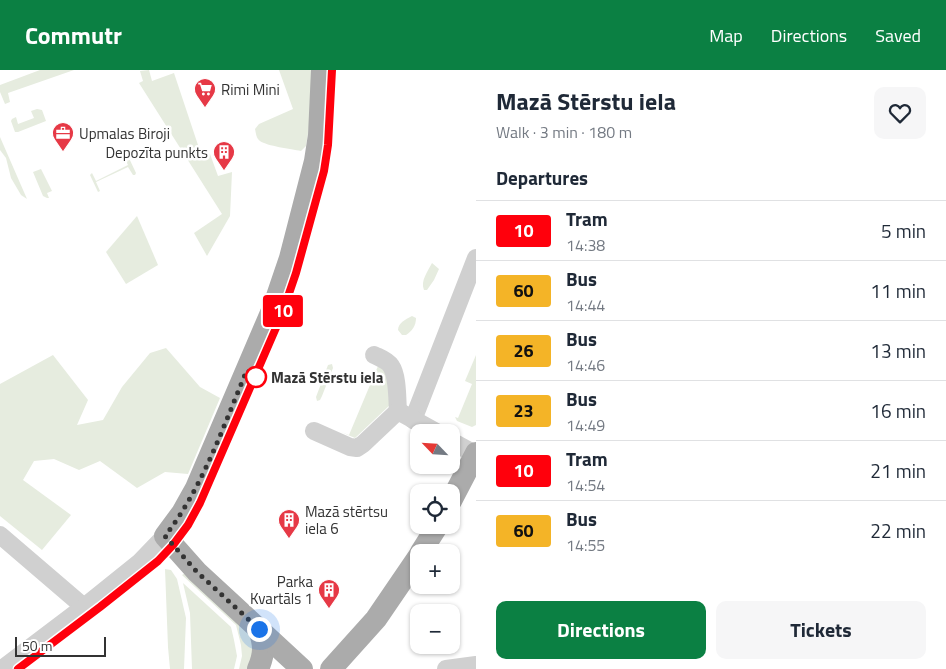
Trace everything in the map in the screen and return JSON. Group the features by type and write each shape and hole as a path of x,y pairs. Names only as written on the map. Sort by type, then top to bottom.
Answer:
{"main road":[{"path":"302,669 197,572 165,536 182,513 196,488 270,316 280,288 315,161 322,70"},
{"path":"460,484 476,454"},
{"path":"331,669 376,619 410,569"},
{"path":"258,669 264,654 259,629"}],"street":[{"path":"413,420 476,258"},
{"path":"374,355 383,359 391,366 395,375 398,411"},
{"path":"398,411 421,424"},
{"path":"314,431 350,447 357,448 398,411"},
{"path":"460,446 476,454"},
{"path":"0,535 84,607"},
{"path":"2,669 140,562 165,536"},
{"path":"446,669 476,665"}],"shaded area":[{"path":"40,70 74,70 8,93 10,102 5,104 0,92 0,85"},
{"path":"149,70 152,81 174,73 202,157 210,154 218,176 232,172 230,216 207,256 194,233 222,214 139,83 143,81 140,71"},
{"path":"279,70 312,70 309,127 306,146 301,151 263,143 256,135 255,129 259,124 293,109"},
{"path":"42,110 46,121 15,132 12,119 16,117 18,124 34,118 31,111"},
{"path":"0,137 27,199 21,195 11,178 6,158 0,150"},
{"path":"128,156 136,173 135,175 133,175 128,167 96,182 100,191 98,192 90,175 92,173 96,181 128,165 124,157"},
{"path":"41,169 52,191 47,193 49,198 43,196 33,172"},
{"path":"137,216 158,265 126,284 106,252"},
{"path":"432,263 439,269 427,290 424,290 424,280"},
{"path":"412,316 416,318 416,321 412,330 406,335 402,335 398,330 399,325"},
{"path":"166,348 200,387 220,398 188,474 165,472 137,488 100,461 79,470 54,459 34,461 23,480 71,515 42,550 0,516 0,384 53,355 88,400 77,425 103,420 122,387 150,353"},
{"path":"476,355 476,425 472,427 457,421 455,417 458,418 472,384 465,381"},
{"path":"369,359 388,369 391,404 355,438 341,432 349,435 378,366 368,361"},
{"path":"332,364 333,368 322,396 317,401 316,397 328,365"},
{"path":"165,569 171,570 177,579 186,618 184,669 170,669"},
{"path":"187,572 239,619 255,641 250,669 239,669 242,656 236,625 182,575"},
{"path":"183,583 231,627 237,656 234,669 192,669 190,613"}],"tram line":[{"path":"18,669 158,561 188,525 201,503 282,313 296,273 324,171 328,145 332,70"},
{"name":"10","path":"18,669 158,561 188,525 200,503 282,314 296,273 324,171 328,145 332,70"}],"place":[{"name":"Rimi Mini","path":"205,108"},
{"name":"Upmalas Biroji","path":"63,152"},
{"name":"Depozīta punkts","path":"224,171"},
{"name":"Mazā Stērstu iela","path":"256,377"},
{"name":"Mazā stērtsu iela 6","path":"289,539"},
{"name":"Parka Kvartāls 1","path":"329,609"}],"route":[{"path":"256,377 247,370 196,488 182,513 165,536 197,572 259,629"}]}
